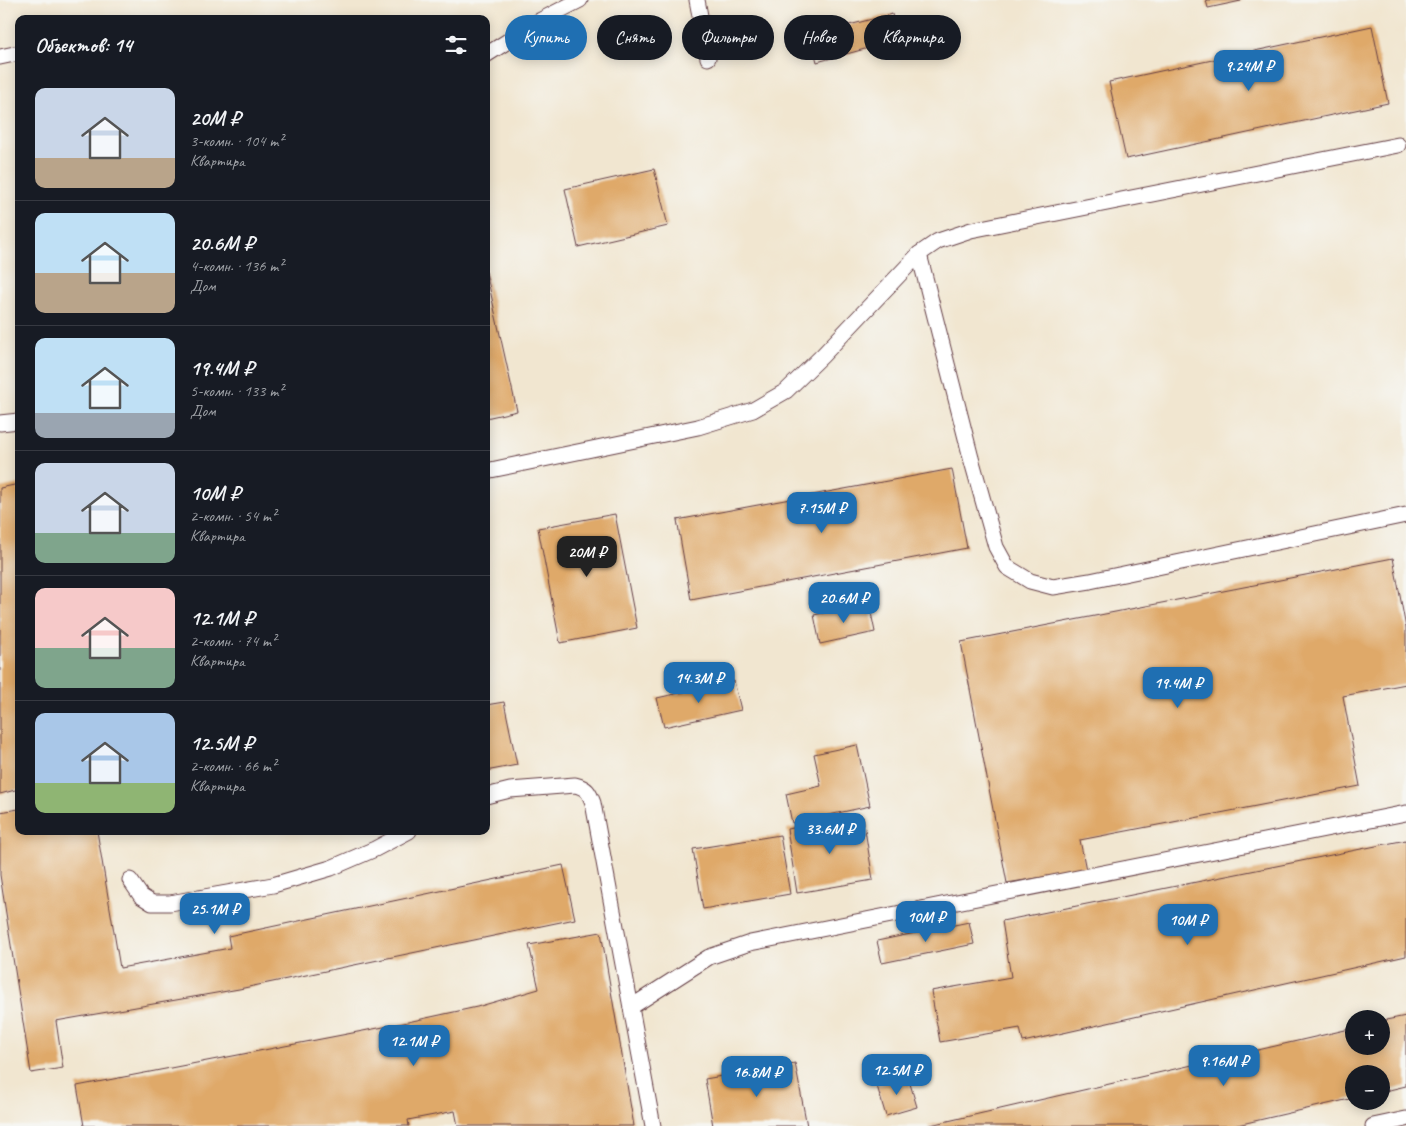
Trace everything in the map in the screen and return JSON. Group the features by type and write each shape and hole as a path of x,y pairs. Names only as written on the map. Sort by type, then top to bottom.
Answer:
{"lane":[{"path":"490,52 541,20 580,0"},
{"path":"697,0 700,15"},
{"path":"0,57 15,54"},
{"path":"490,470 698,427 753,410 786,391 919,254 938,241 971,230 1398,145"},
{"path":"919,254 971,458 996,547 1006,567 1030,581 1053,587 1090,581 1406,515"},
{"path":"0,423 15,421"},
{"path":"490,795 510,790 575,785 582,786 589,792 593,803 653,1126"},
{"path":"631,1007 709,957 750,943 1406,813"},
{"path":"130,880 141,896 152,902 179,902 273,885 331,868 401,835"},
{"path":"1373,1126 1406,1119"}],"building":[{"path":"1206,0 1241,0 1241,1 1208,8"},
{"path":"864,21 864,49 854,52 854,24"},
{"path":"1372,26 1388,103 1126,159 1109,82"},
{"path":"654,169 668,226 578,247 565,189"},
{"path":"490,290 517,411 490,417"},
{"path":"952,469 967,548 691,600 677,520"},
{"path":"15,485 15,790 0,794 0,488"},
{"path":"615,514 637,628 560,643 538,528"},
{"path":"1393,558 1406,628 1406,684 1343,696 1360,786 1080,840 1086,870 1007,883 961,642"},
{"path":"869,603 875,632 820,644 814,615"},
{"path":"734,681 741,710 664,727 657,698"},
{"path":"504,702 517,765 490,770 490,704"},
{"path":"857,745 870,806 792,823 786,794 821,786 814,754"},
{"path":"15,810 15,835 98,835 120,968 230,948 228,936 563,865 575,919 239,989 56,1021 63,1068 31,1073 0,875 0,812"},
{"path":"863,817 873,880 797,893 787,829"},
{"path":"780,835 790,894 703,909 693,849"},
{"path":"1406,840 1406,956 1023,1042 1020,1028 940,1042 931,991 1011,977 1002,921"},
{"path":"969,922 974,944 882,963 877,941"},
{"path":"601,932 634,1126 458,1126 455,1111 408,1120 409,1126 84,1126 77,1086 394,1025 477,1007 539,989 529,945"},
{"path":"1406,1016 1406,1086 1390,1090 1390,1065 1345,1065 1345,1100 1233,1126 926,1126 1345,1030 1345,1055 1390,1055 1390,1019"},
{"path":"795,1063 807,1126 713,1126 705,1079"},
{"path":"908,1077 917,1107 886,1116 877,1086"}]}
